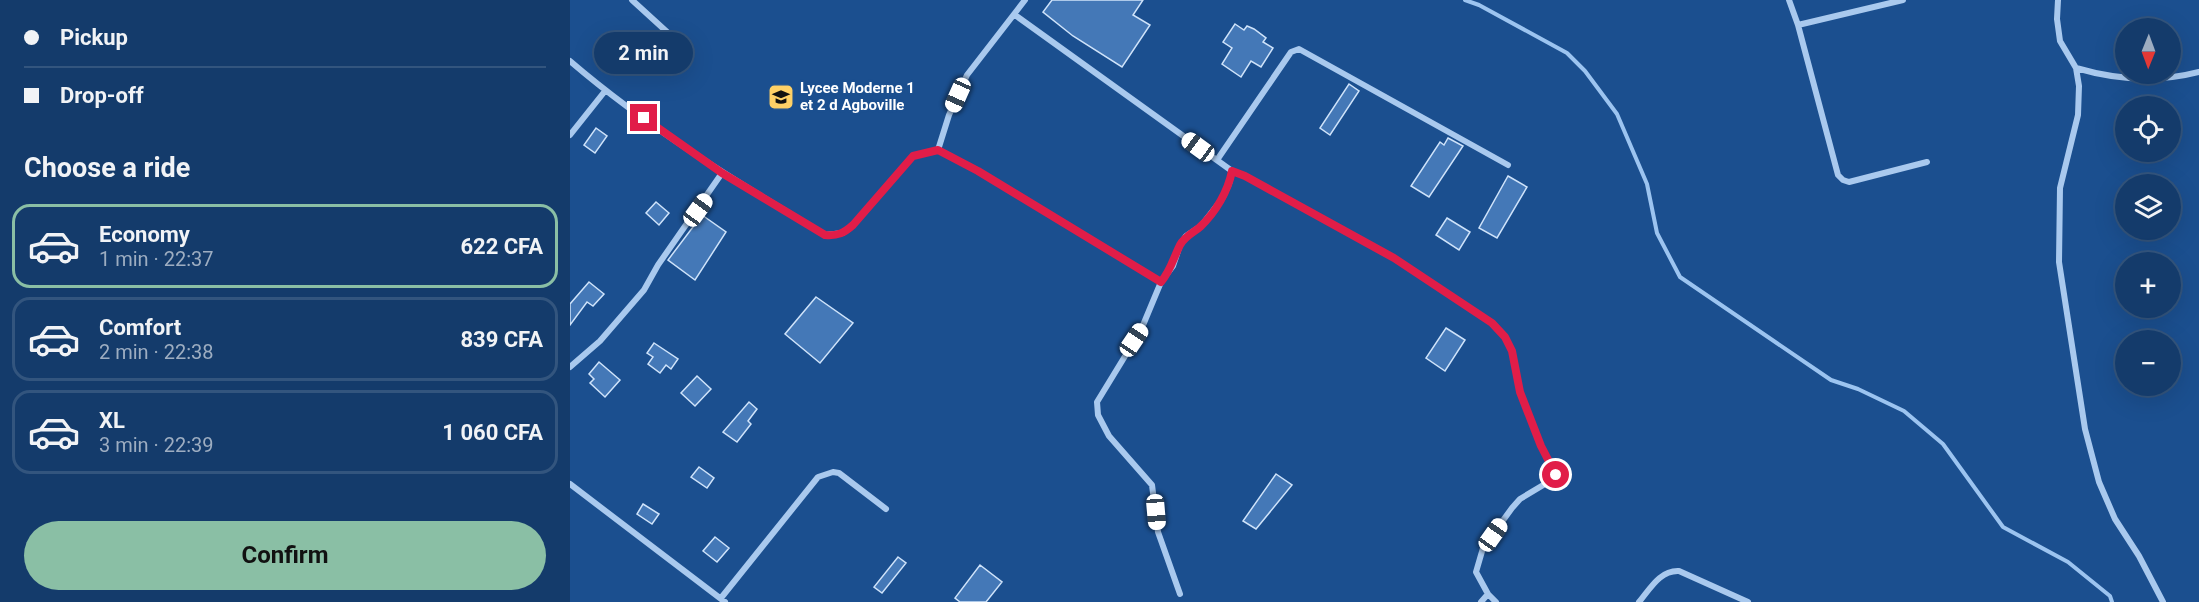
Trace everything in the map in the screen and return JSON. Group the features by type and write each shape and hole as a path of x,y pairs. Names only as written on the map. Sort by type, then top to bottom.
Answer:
{"street":[{"path":"632,0 688,52"},
{"path":"938,150 949,115 967,75 1025,0"},
{"path":"1789,0 1798,25 1838,175 1849,182 1927,162"},
{"path":"1798,25 1904,0"},
{"path":"2058,0 2057,19 2060,41 2076,68 2079,103 2060,188 2060,262 2083,418 2099,482 2115,519 2139,556 2163,602"},
{"path":"1015,15 1232,171 1394,258 1492,323 1505,337 1512,351 1520,392 1541,446 1556,475 1555,478 1520,499 1483,548 1476,572 1488,594 1496,602"},
{"path":"1217,160 1291,52 1299,49 1508,165"},
{"path":"570,61 604,91 722,173 825,235 843,233 853,225 913,156 938,150 978,171 1161,282"},
{"path":"2076,68 2105,77 2146,80 2199,72"},
{"path":"570,135 604,91"},
{"path":"1180,594 1158,532 1152,484 1109,436 1098,415 1097,402 1141,330 1161,282 1173,266 1180,245 1186,236 1201,226 1222,199 1232,171"},
{"path":"570,368 600,341 644,290 658,265 722,173"},
{"path":"570,484 723,600 818,477 833,472 839,473 886,509"},
{"path":"1639,602 1662,575 1671,571 1679,571 1748,602"},
{"path":"1481,602 1488,594"}],"building":[{"path":"1052,0 1143,0 1133,15 1150,25 1122,67 1073,36 1043,12"},
{"path":"1235,24 1244,30 1247,26 1254,29 1266,38 1263,42 1273,48 1261,67 1251,61 1241,77 1222,64 1232,48 1223,42"},
{"path":"1349,84 1359,91 1330,135 1320,128"},
{"path":"596,128 607,136 595,153 584,145"},
{"path":"1448,138 1463,146 1429,197 1411,186 1440,142 1444,145"},
{"path":"1508,176 1527,187 1497,238 1479,228"},
{"path":"656,202 669,213 659,225 646,213"},
{"path":"702,215 726,232 695,280 668,260"},
{"path":"1447,218 1470,232 1459,250 1436,235"},
{"path":"589,282 604,294 593,306 587,302 570,325 570,304"},
{"path":"816,297 853,323 820,363 785,334"},
{"path":"1446,328 1465,340 1445,371 1426,358"},
{"path":"654,343 678,359 671,369 666,365 660,373 648,364 653,357 647,353"},
{"path":"599,362 620,380 605,397 590,383 594,379 589,374"},
{"path":"697,376 711,389 695,406 681,393"},
{"path":"749,402 757,409 748,421 751,424 737,442 723,432"},
{"path":"699,467 714,478 707,488 691,477"},
{"path":"1276,474 1292,485 1256,529 1243,521"},
{"path":"643,504 659,514 652,524 637,514"},
{"path":"715,537 729,548 717,562 703,551"},
{"path":"898,557 906,563 882,593 874,587"},
{"path":"980,565 1002,582 986,602 960,602 955,598"}],"waterway":[{"path":"1465,0 1479,5 1567,53 1585,71 1617,114 1647,184 1657,233 1680,277 1831,380 1858,389 1904,411 1943,444 2003,527 2068,562 2110,596 2112,602"}],"place":[{"name":"Lycee Moderne 1 et 2 d Agboville","path":"781,97"}],"route":[{"path":"644,118 722,173 825,235 832,236 843,233 853,225 913,156 938,150 978,171 1161,282 1173,266 1180,245 1186,236 1201,226 1222,199 1232,171 1245,176 1394,258 1492,323 1505,337 1512,351 1520,392 1546,458 1556,475"}]}
